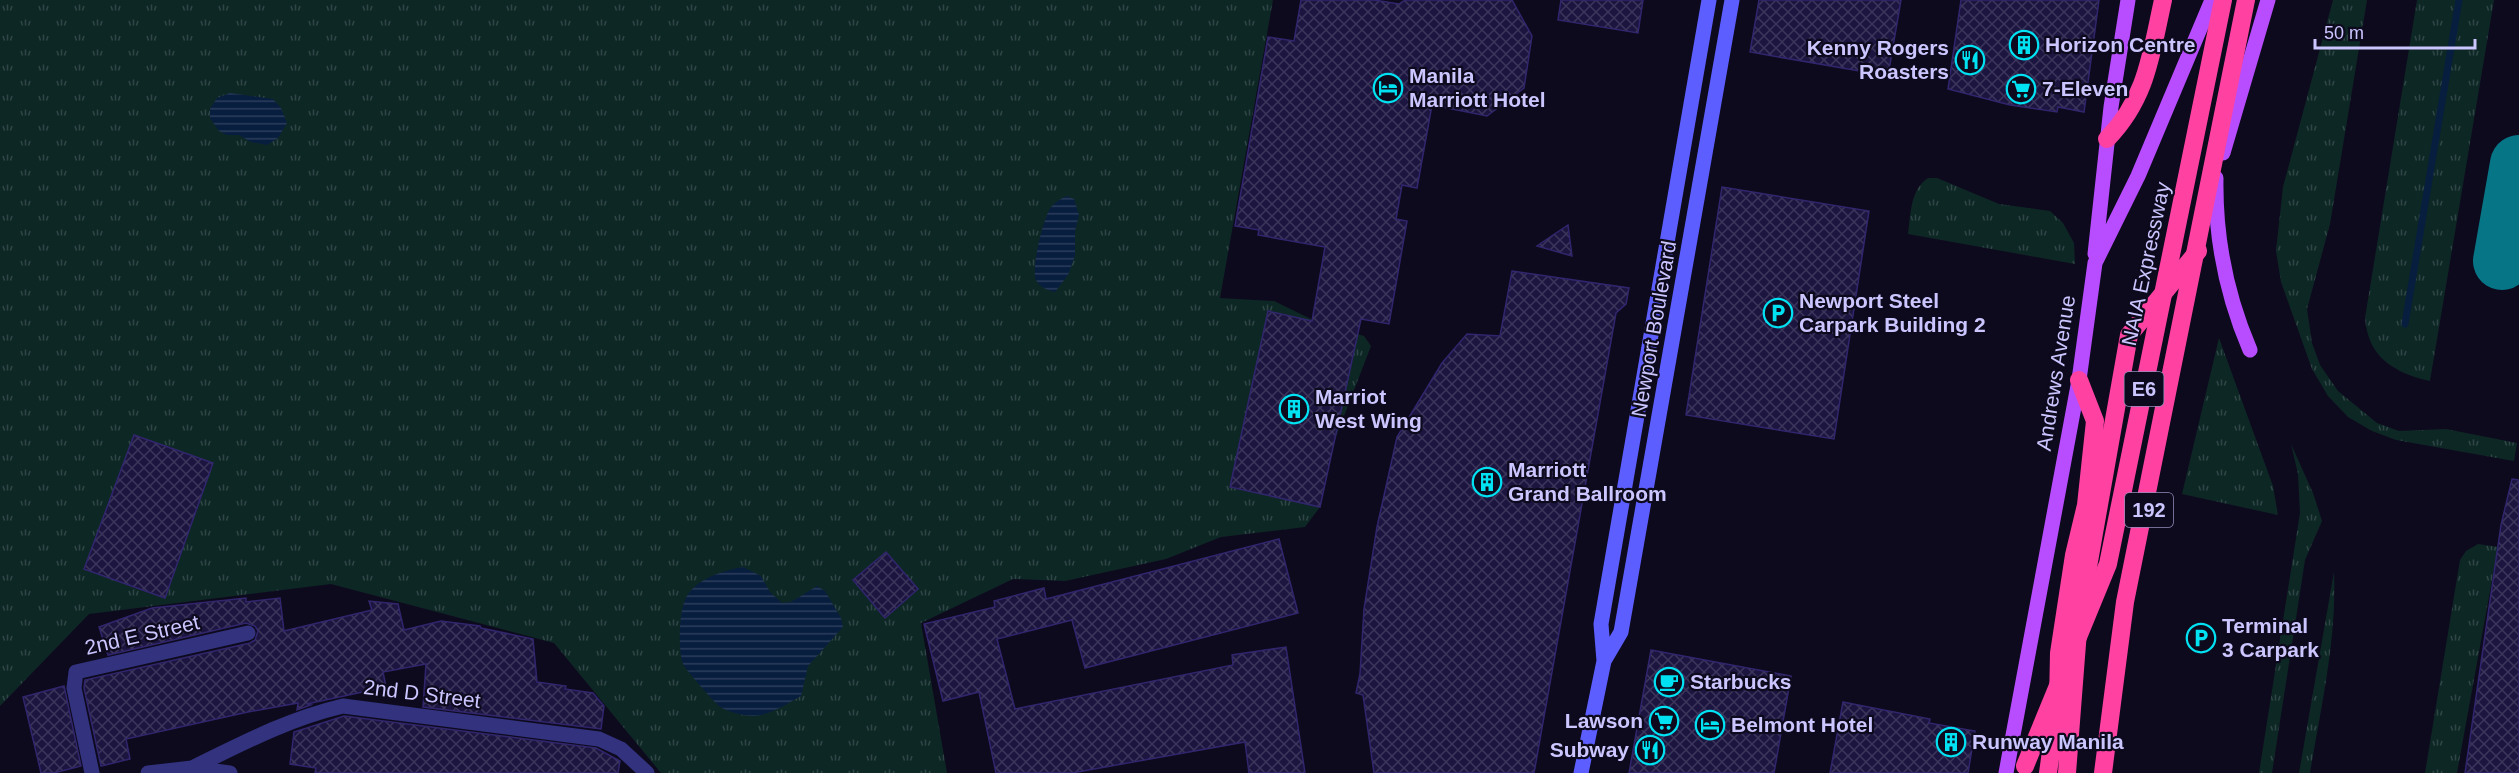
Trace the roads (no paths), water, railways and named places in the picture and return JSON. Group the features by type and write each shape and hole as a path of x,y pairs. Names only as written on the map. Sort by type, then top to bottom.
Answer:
{"highway":[{"path":"2107,139 2128,116 2140,91 2163,0"},
{"name":"NAIA Expressway","path":"2023,773 2108,564 2223,0"},
{"name":"E6","path":"2103,773 2125,602 2246,0"},
{"path":"2067,771 2079,618 2129,335 2201,247"},
{"path":"2048,770 2058,701 2059,653 2074,555 2086,505 2095,421 2079,380"}],"main road":[{"path":"2095,262 2107,139 2128,0"},
{"name":"Andrews Avenue","path":"2006,773 2079,380 2095,262 2138,176 2212,0"},
{"name":"192","path":"2097,773 2216,176 2268,0"},
{"path":"2216,176 2216,220 2222,264 2234,308 2250,350"}],"street":[{"name":"Newport Boulevard","path":"1581,773 1604,661 1601,624 1709,0"},
{"name":"Newport Boulevard","path":"1604,661 1621,632 1732,0"},
{"name":"2nd E Street","path":"92,773 75,688 76,672 248,633"},
{"name":"2nd D Street","path":"192,768 272,728 307,714 343,706 599,739 621,749 647,773"},
{"path":"148,773 192,768 230,773"}],"water":[{"path":"230,93 273,99 281,108 287,123 278,138 267,145 219,131 210,118 210,109 217,98"},
{"path":"1067,196 1074,199 1079,215 1075,231 1075,256 1068,275 1055,292 1042,287 1036,280 1036,258 1048,211 1060,199"},
{"path":"743,567 761,576 770,592 782,603 791,602 817,586 825,591 841,618 843,627 808,666 801,696 784,706 754,716 736,713 719,706 685,667 680,650 681,614 689,593 710,577"}],"waterway":[{"path":"2405,324 2459,0"}],"place":[{"name":"Horizon Centre","path":"2024,45"},
{"name":"Kenny Rogers Roasters","path":"1970,60"},
{"name":"Manila Marriott Hotel","path":"1388,88"},
{"name":"7-Eleven","path":"2021,89"},
{"name":"Newport Steel Carpark Building 2","path":"1778,313"},
{"name":"Marriot West Wing","path":"1294,409"},
{"name":"Marriott Grand Ballroom","path":"1487,482"},
{"name":"Terminal 3 Carpark","path":"2201,638"},
{"name":"Starbucks","path":"1669,682"},
{"name":"Lawson","path":"1664,721"},
{"name":"Belmont Hotel","path":"1710,725"},
{"name":"Runway Manila","path":"1951,742"},
{"name":"Subway","path":"1650,750"}]}
